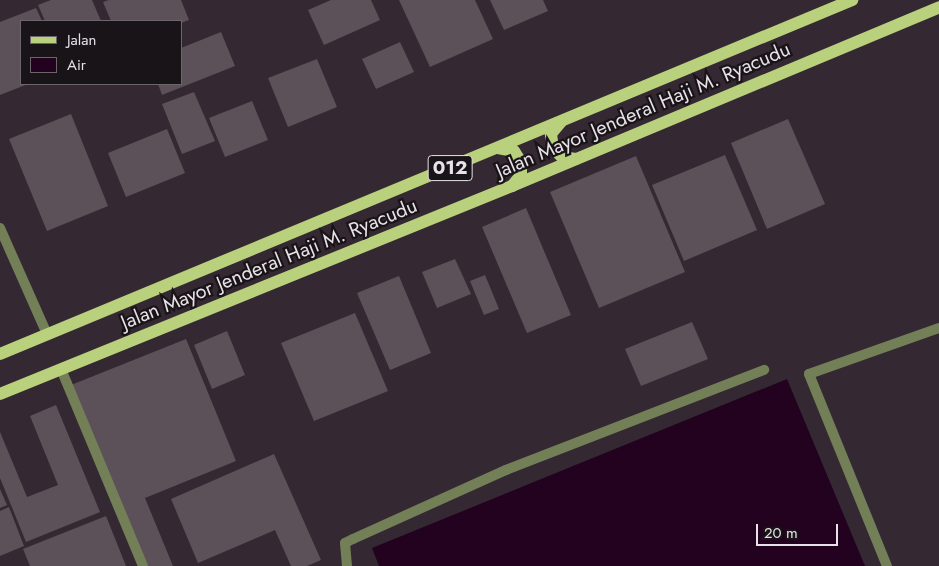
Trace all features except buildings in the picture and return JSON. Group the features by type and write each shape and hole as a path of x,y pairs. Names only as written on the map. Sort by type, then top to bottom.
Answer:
{"main road":[{"name":"Jalan Mayor Jenderal Haji M. Ryacudu","path":"0,354 852,0"},
{"name":"Jalan Mayor Jenderal Haji M. Ryacudu","path":"0,394 512,186 939,8"},
{"path":"562,121 551,134 553,148 562,157 576,159"},
{"path":"498,148 514,151 521,162 521,176 512,186"}],"street":[{"path":"0,228 47,334"},
{"path":"888,566 809,374 939,328"},
{"path":"61,369 143,566"},
{"path":"345,566 345,543 353,539 506,470 764,370"}],"water":[{"path":"787,379 865,566 379,566 372,548"}]}
